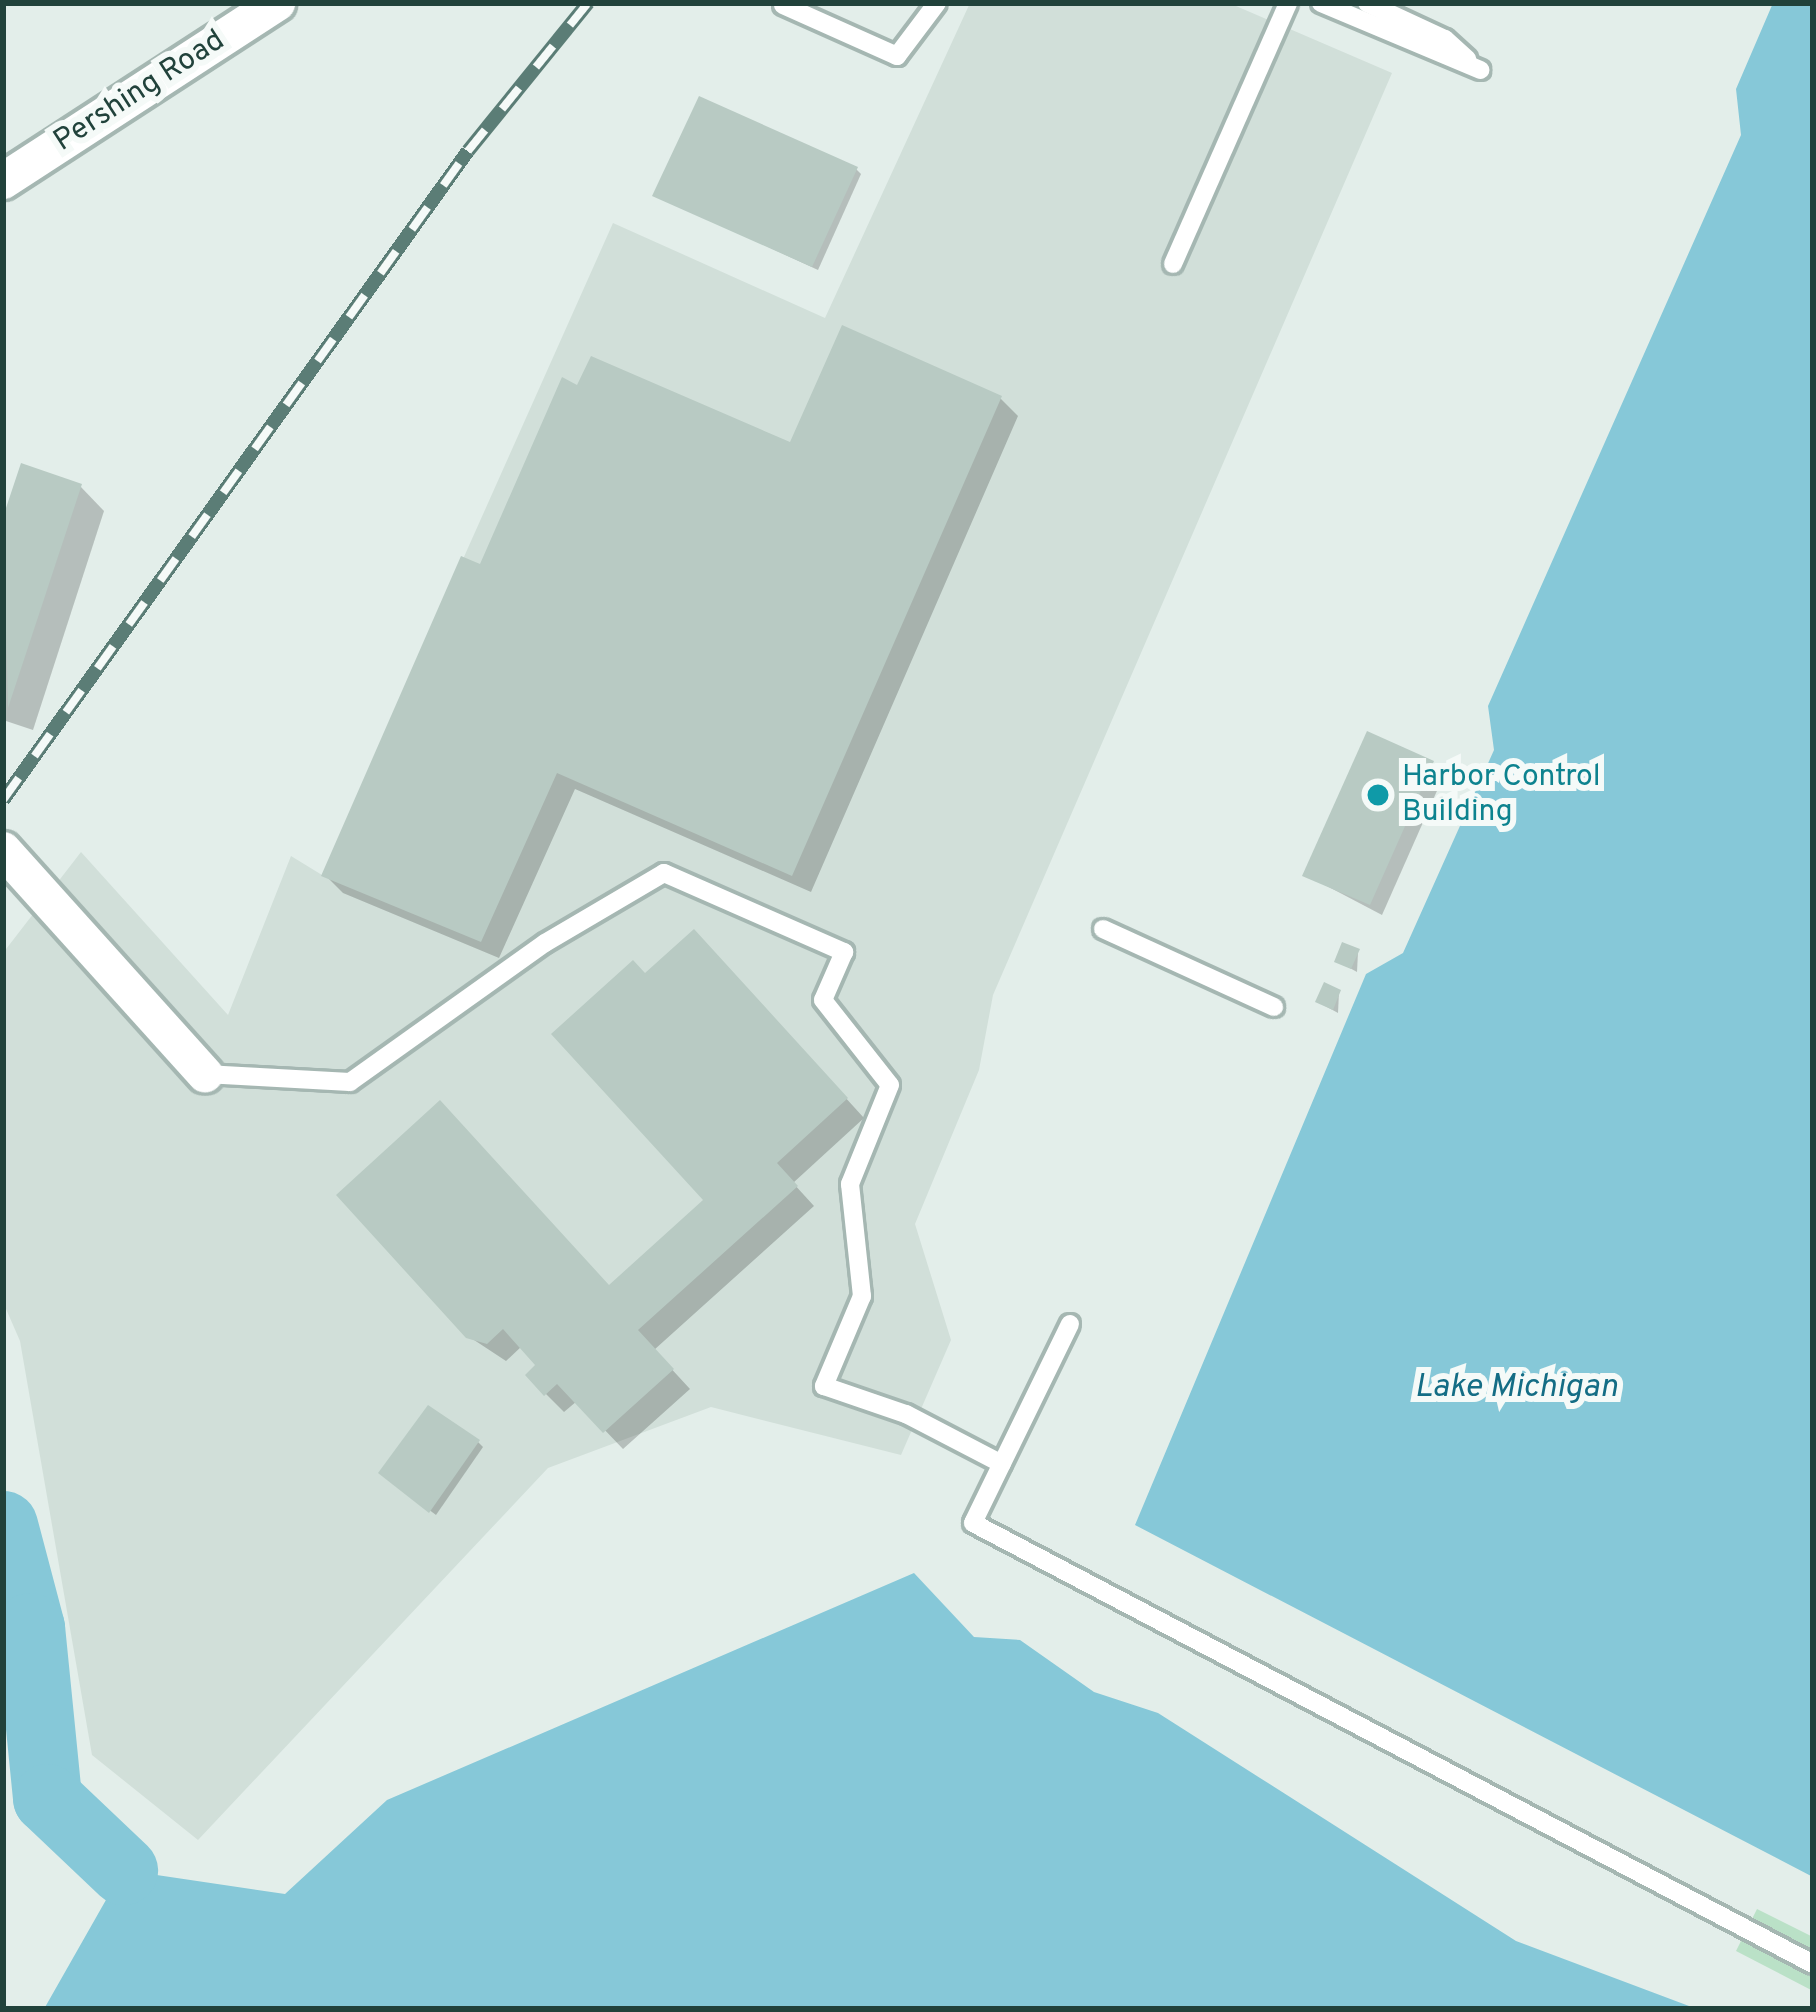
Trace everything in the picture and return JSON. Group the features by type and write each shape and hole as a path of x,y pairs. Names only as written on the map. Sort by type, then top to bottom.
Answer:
{"street":[{"name":"Pershing Road","path":"3,181 277,3"},
{"path":"3,850 205,1074"}],"lane":[{"path":"783,5 897,56 938,3"},
{"path":"1173,264 1288,3"},
{"path":"1321,3 1480,70 1445,39 1367,3"},
{"path":"205,1074 350,1082 545,943 664,873 844,952 823,1000 890,1085 850,1184 862,1296 824,1386 907,1414 1002,1464"},
{"path":"1103,929 1274,1007"},
{"path":"1070,1324 974,1523 1813,1964"}],"shaded area":[{"path":"970,3 1229,3 1392,73 993,995 979,1070 915,1224 951,1340 901,1455 711,1407 548,1468 198,1840 92,1755 20,1341 3,1302 3,953 81,852 228,1015 291,856 322,875 613,223 825,318"}],"green space":[{"path":"1757,1909 1813,1937 1813,1991 1736,1951"}],"water":[{"name":"Lake Michigan","path":"1773,3 1813,3 1813,1877 1135,1525 1366,974 1403,953 1494,750 1488,706 1741,135 1736,89"},
{"path":"914,1573 974,1637 1020,1640 1094,1692 1158,1713 1516,1941 1697,2009 44,2009 123,1870 285,1894 387,1800"}],"building":[{"path":"699,96 858,167 812,267 652,196"},
{"path":"842,325 1002,396 792,876 557,773 481,942 321,876 461,556 480,564 562,377 577,385 591,356 790,442"},
{"path":"21,463 82,484 8,708 3,517"},
{"name":"Harbor Control Building","path":"1367,731 1434,761 1370,905 1302,876"},
{"path":"694,929 848,1098 777,1163 798,1186 638,1330 674,1369 603,1433 557,1384 544,1396 525,1375 535,1365 503,1329 487,1344 466,1338 336,1195 440,1100 609,1285 703,1200 551,1034 633,960 645,973"},
{"path":"1342,942 1360,949 1351,969 1334,962"},
{"path":"1324,982 1341,990 1333,1010 1315,1002"},
{"path":"428,1405 480,1440 429,1513 378,1473"}],"waterway":[{"path":"3,1525 30,1627 47,1798 123,1870"}],"railway":[{"path":"3,800 468,151 588,3"}],"place":[{"name":"Harbor Control Building","path":"1378,795"}]}
